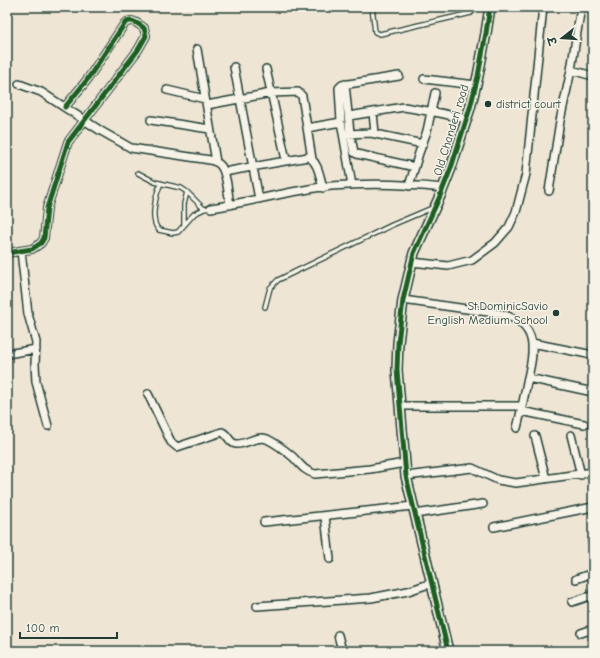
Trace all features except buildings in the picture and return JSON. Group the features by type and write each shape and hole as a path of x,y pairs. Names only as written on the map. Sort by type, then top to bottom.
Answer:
{"street":[{"name":"Old Chanderi road","path":"448,651 406,476 397,370 398,343 403,300 413,257 443,188 467,119 476,85 490,7"},
{"path":"413,257 448,266 472,260 496,243 509,227 516,212 526,174 543,7"},
{"path":"549,191 581,7"},
{"path":"7,253 37,247 41,243 44,238 47,208 68,142 138,50 146,36 144,28 133,20 126,23 87,80 65,107"},
{"path":"197,49 216,162"},
{"path":"234,68 259,199"},
{"path":"266,70 286,160"},
{"path":"571,70 593,76"},
{"path":"399,76 340,86 338,90 341,122 356,153 415,167"},
{"path":"424,79 476,85"},
{"path":"19,84 41,92 101,131 131,148 216,162 224,172 230,205"},
{"path":"346,84 349,116 347,134 352,185"},
{"path":"167,90 206,102 271,93 294,91 301,93 312,159 315,163 323,188"},
{"path":"409,186 427,131 435,93"},
{"path":"349,116 404,107 467,119"},
{"path":"373,113 375,133"},
{"path":"151,120 210,129"},
{"path":"307,128 341,122"},
{"path":"347,134 375,133 423,144"},
{"path":"224,172 286,160 308,157 312,159"},
{"path":"208,208 323,188 352,185 443,188"},
{"path":"21,251 28,314 34,333 36,348 36,382 48,426"},
{"path":"403,300 502,314 521,322 526,329 533,348 517,428"},
{"path":"532,342 593,355"},
{"path":"7,354 36,348"},
{"path":"528,378 593,392"},
{"path":"148,394 174,445 177,447 222,432 236,444 260,438 267,439 293,457 308,472 315,474 363,470 405,463"},
{"path":"400,406 522,409 584,424"},
{"path":"571,435 581,474"},
{"path":"535,436 546,479"},
{"path":"406,476 472,468 498,480 516,483 593,472"},
{"path":"264,522 483,504"},
{"path":"494,528 593,507"},
{"path":"325,516 330,559"},
{"path":"576,579 593,573"},
{"path":"257,606 372,598 408,591 432,583"},
{"path":"572,602 593,596"},
{"path":"581,633 593,629"},
{"path":"338,636 342,651"}],"lane":[{"path":"372,7 375,32 380,34 471,13 476,7"},
{"path":"138,173 155,182 161,183 181,188 208,208 194,214 178,232 173,233 159,230 154,223 154,218 158,190 161,183"},
{"path":"184,225 184,204 187,192"},
{"path":"266,306 270,288 278,280 392,225 435,207"}],"cycle path":[{"path":"448,651 406,476 397,370 398,343 403,300 414,253 451,168 470,108 478,76 490,7"},
{"path":"7,253 32,249 41,243 44,238 47,208 68,142 138,50 146,36 144,28 133,21 125,23 87,80 65,107"}],"place":[{"name":"district court","path":"488,104"},
{"name":"St.DominicSavio English Medium School","path":"556,313"}]}
